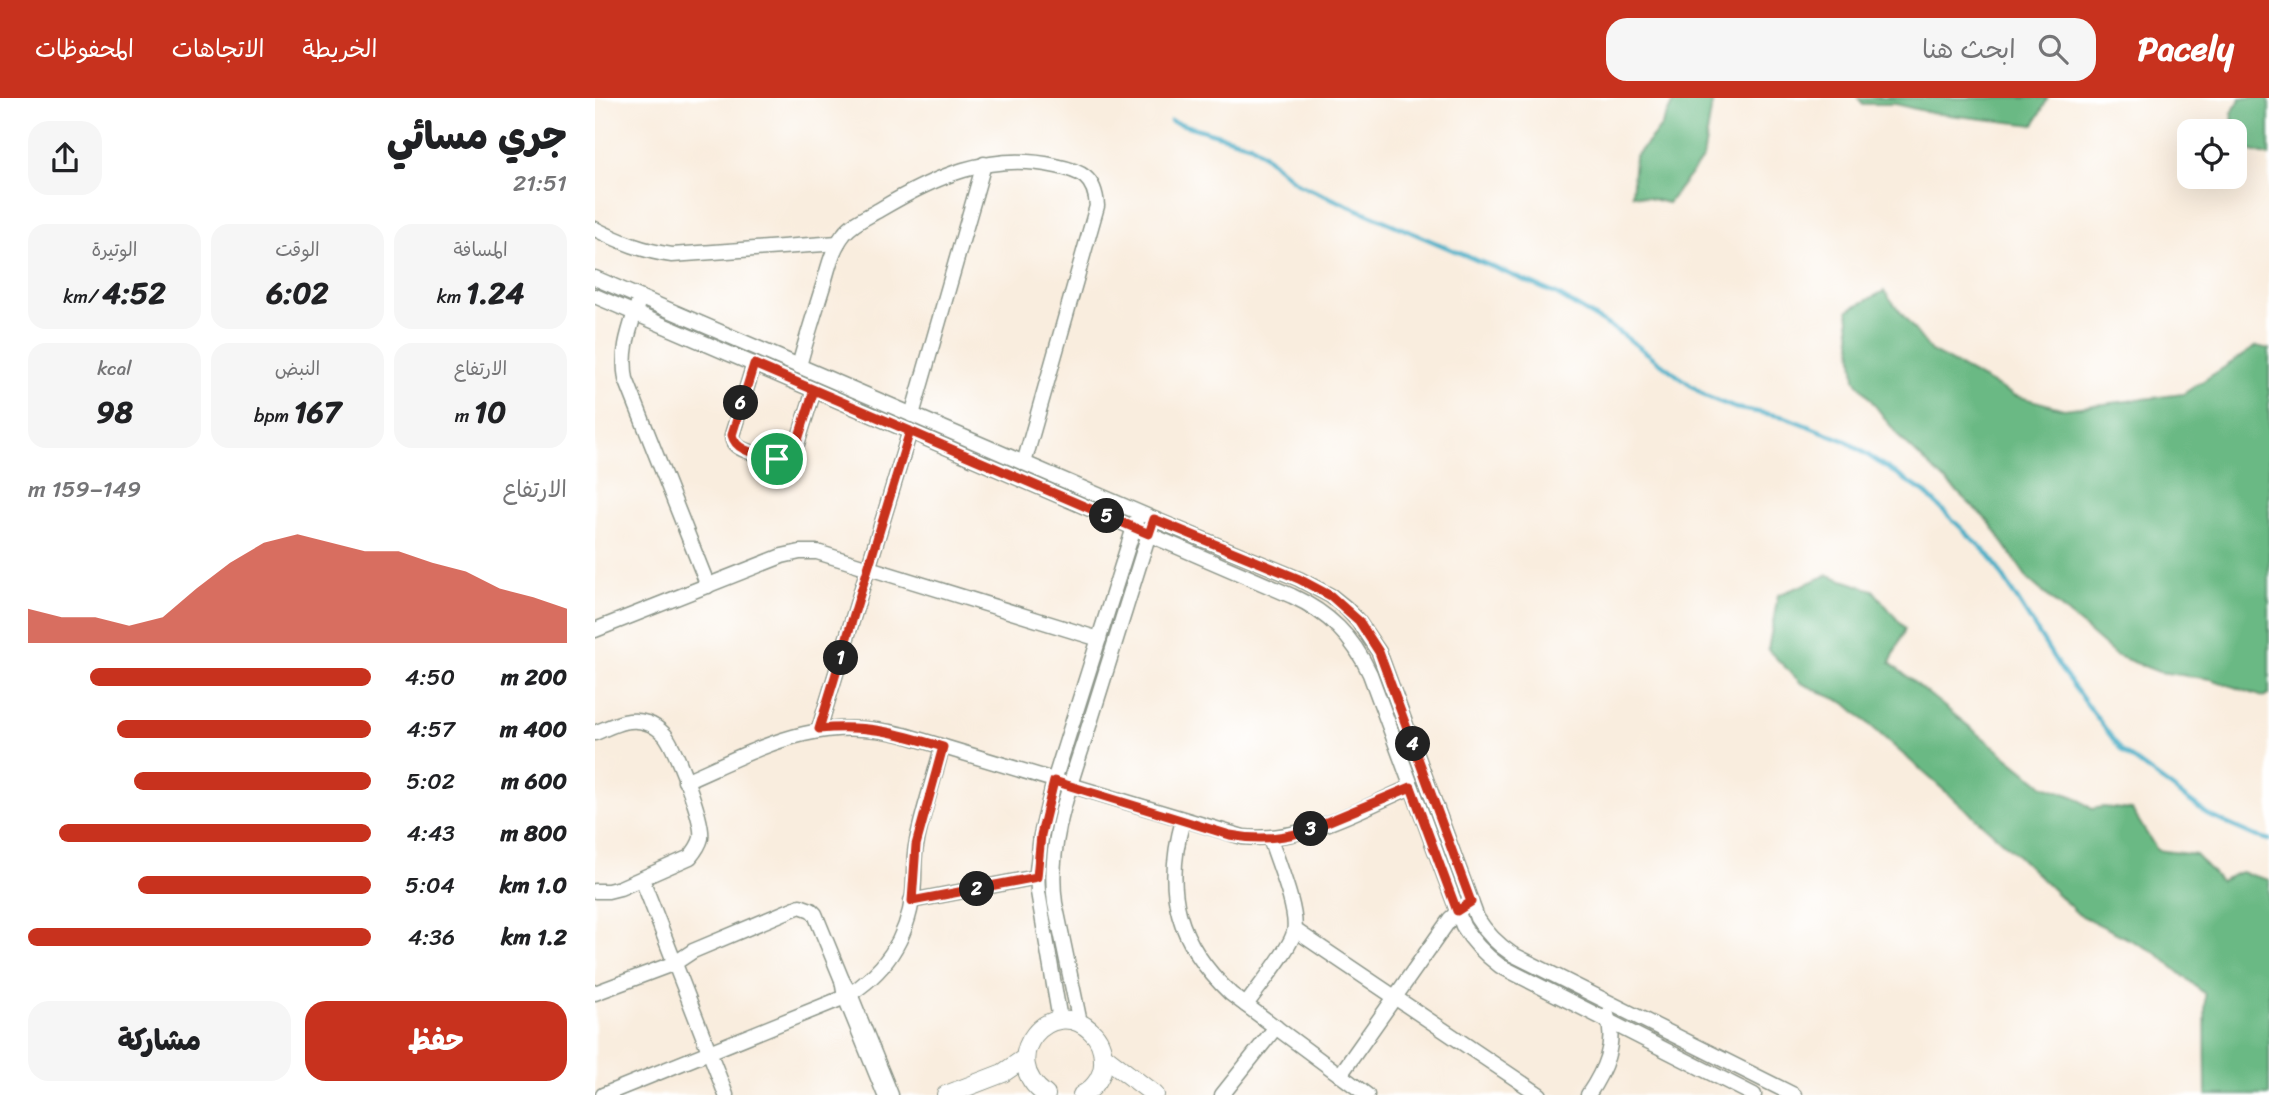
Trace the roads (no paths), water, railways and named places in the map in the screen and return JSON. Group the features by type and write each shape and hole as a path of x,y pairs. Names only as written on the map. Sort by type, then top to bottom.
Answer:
{"street":[{"path":"799,366 838,243 855,224 931,181 984,164 1009,160 1035,161 1067,168 1086,177 1093,185 1096,195 1095,216 1024,463"},
{"path":"912,415 984,164"},
{"path":"595,229 626,245 672,255 838,243"},
{"path":"595,278 1139,513 1151,526 1309,604 1339,627 1352,641 1366,666 1457,911 1472,942 1500,966 1753,1095"},
{"path":"595,296 1134,527 1151,526 1299,579 1331,596 1359,621 1379,652 1477,918 1486,932 1512,954 1794,1095"},
{"path":"640,298 625,345 626,379 708,586"},
{"path":"754,364 732,435 734,443 741,449 777,459 791,456 814,390"},
{"path":"819,729 910,431"},
{"path":"1060,1020 1039,900 1037,874 1041,835 1054,781 1139,513"},
{"path":"1080,1023 1053,886 1056,836 1151,526"},
{"path":"595,630 774,559 800,552 817,552 1099,639"},
{"path":"595,733 626,721 638,720 659,729 666,737 685,781 701,828 697,849 690,857 642,879 608,891 595,891"},
{"path":"685,781 772,743 819,729 840,727 883,730 1230,835 1270,838 1303,832 1411,787"},
{"path":"603,1095 848,996 882,969 902,936 912,898 916,845 943,747"},
{"path":"1183,820 1176,844 1174,894 1179,919 1195,952 1231,994 1367,1095"},
{"path":"1246,1005 1288,945 1295,930 1294,913 1270,838"},
{"path":"912,898 1037,874"},
{"path":"642,879 726,1095"},
{"path":"1340,1075 1457,911 1471,902"},
{"path":"595,993 795,907 806,907 815,914 885,1095"},
{"path":"1295,930 1540,1095"},
{"path":"595,986 673,959"},
{"path":"848,996 891,1095"},
{"path":"1588,1095 1603,1071 1609,1055 1609,1022 1602,1000"},
{"path":"1046,1095 1030,1080 1025,1058 1035,1032 1060,1020 1080,1023 1096,1036 1101,1046 1103,1067 1094,1092"},
{"path":"1222,1095 1276,1027"},
{"path":"1104,1056 1155,1095"},
{"path":"946,1095 1003,1073 1025,1058"}],"waterway":[{"path":"1171,121 1252,145 1298,184 1556,294 1616,330 1705,396 1735,408 1785,417 1846,441 1924,492 1990,556 2062,671 2122,751 2210,816 2269,840"}]}
